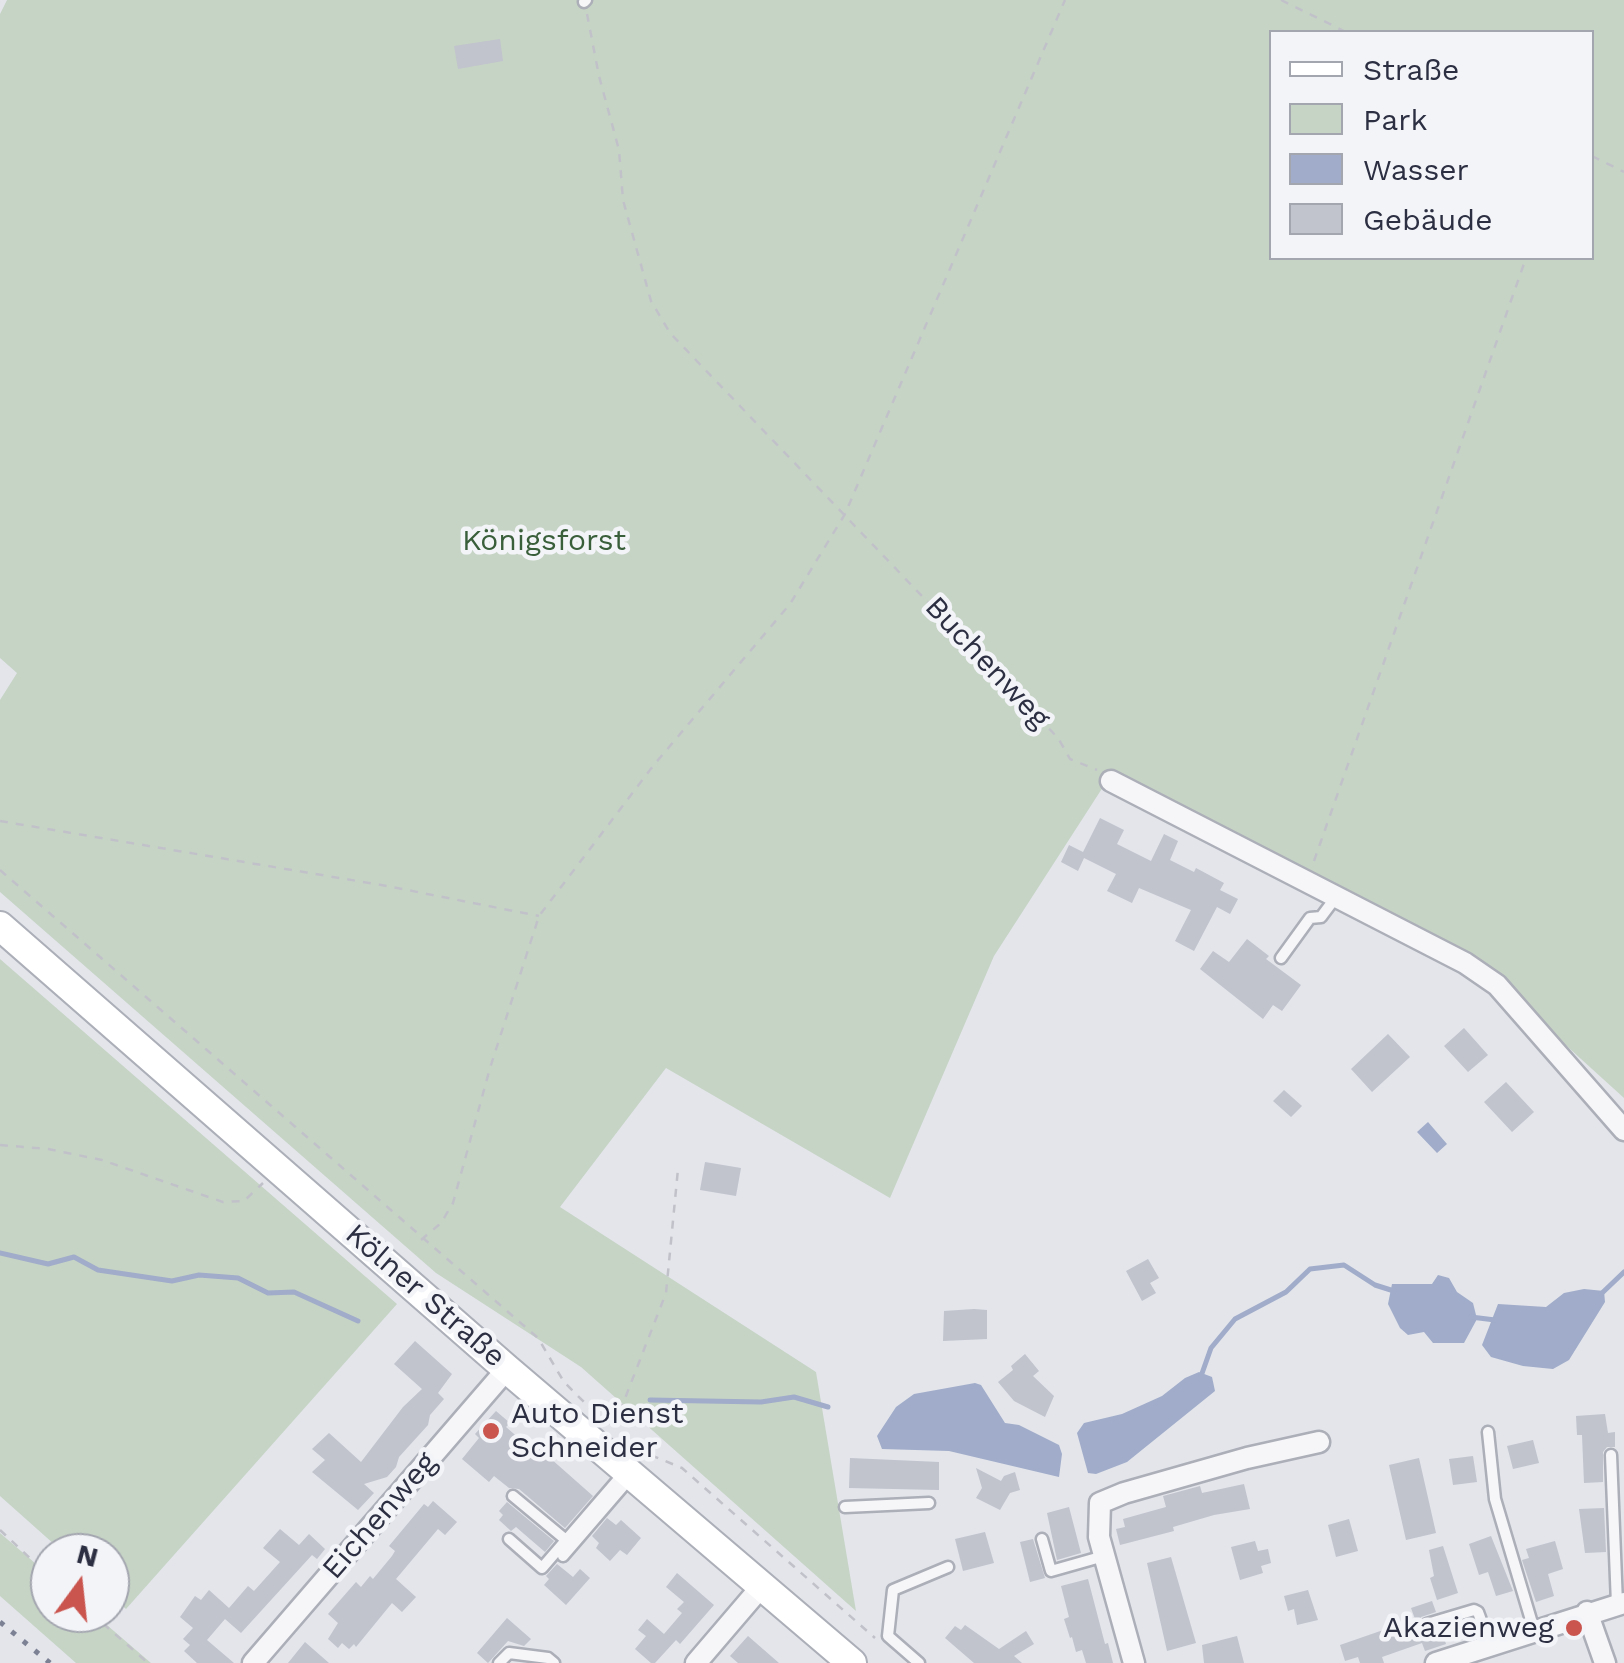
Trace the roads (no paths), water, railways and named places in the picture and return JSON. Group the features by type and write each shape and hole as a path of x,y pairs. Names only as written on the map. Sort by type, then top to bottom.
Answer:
{"main road":[{"name":"Kölner Straße","path":"0,926 507,1368 596,1428 762,1586 852,1663"}],"street":[{"path":"1111,781 1465,963 1498,985 1624,1130"},
{"name":"Eichenweg","path":"254,1663 507,1368"},
{"path":"1134,1663 1099,1537 1100,1504 1124,1493 1247,1458 1319,1442"},
{"path":"705,1660 762,1586"},
{"path":"1436,1663 1620,1604"},
{"path":"1587,1612 1605,1663"}],"lane":[{"path":"1281,958 1310,918 1321,917 1337,896"},
{"path":"1488,1432 1495,1499 1534,1630"},
{"path":"1611,1455 1620,1604"},
{"path":"509,1539 542,1568 632,1465"},
{"path":"563,1556 632,1465"},
{"path":"514,1496 566,1540"},
{"path":"845,1506 929,1503"},
{"path":"1042,1539 1050,1571 1104,1556"},
{"path":"920,1663 888,1639 893,1590 948,1566"},
{"path":"1427,1624 1474,1610 1490,1645"},
{"path":"499,1663 509,1652 548,1658 554,1663"}],"water":[{"path":"1428,1122 1447,1144 1437,1153 1417,1132"},
{"path":"1438,1275 1449,1278 1457,1292 1473,1303 1477,1319 1464,1343 1433,1343 1424,1332 1408,1335 1388,1304 1392,1284 1432,1284"},
{"path":"1604,1291 1605,1302 1569,1360 1553,1369 1491,1357 1482,1345 1498,1304 1546,1307 1564,1293"},
{"path":"1199,1372 1212,1377 1215,1391 1127,1462 1096,1474 1088,1473 1077,1433 1084,1423 1122,1414 1162,1396"},
{"path":"981,1385 1005,1423 1019,1425 1059,1445 1059,1477 949,1451 882,1449 877,1436 896,1407 914,1394"}],"waterway":[{"path":"0,1253 48,1264 74,1257 98,1270 172,1281 199,1275 238,1278 268,1293 294,1292 358,1321"},
{"path":"1200,1379 1211,1348 1235,1319 1286,1292 1310,1269 1344,1265 1375,1285 1394,1291"},
{"path":"1601,1294 1624,1272"},
{"path":"1471,1317 1495,1320"},
{"path":"650,1400 761,1402 794,1397 828,1407"}],"railway":[{"path":"0,1622 50,1663"}],"place":[{"name":"Auto Dienst Schneider","path":"491,1431"},
{"name":"Akazienweg","path":"1574,1628"}],"park label":[{"name":"Königsforst","path":"544,541"}]}
